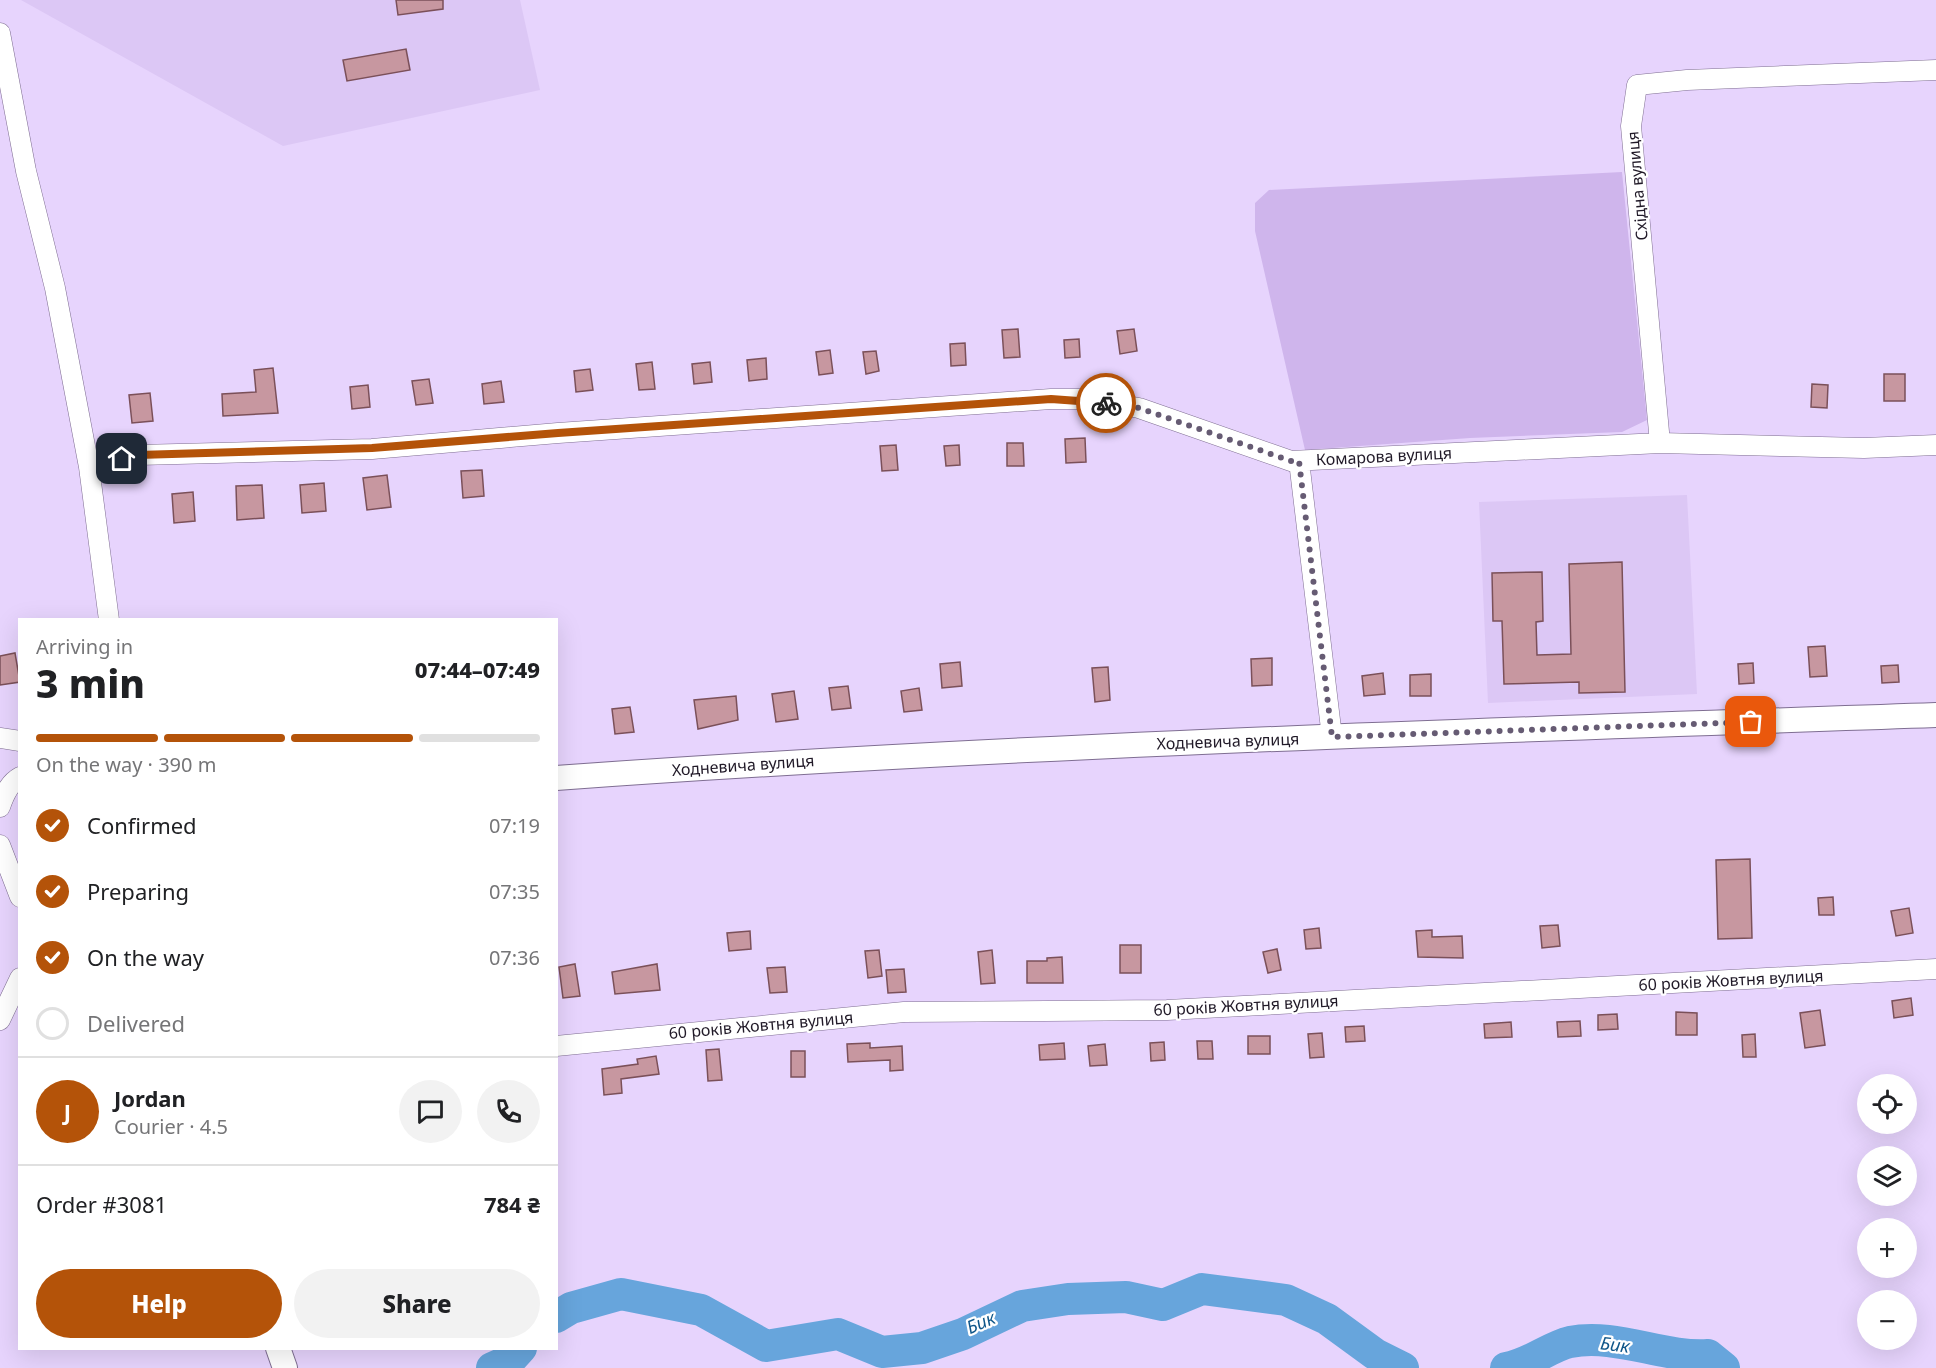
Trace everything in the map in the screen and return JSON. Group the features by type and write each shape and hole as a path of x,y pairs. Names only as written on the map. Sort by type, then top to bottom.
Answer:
{"main road":[{"name":"Ходневича вулиця","path":"558,778 779,762 1332,737 1936,716"},
{"path":"279,1350 285,1368"}],"street":[{"path":"0,33 26,171 55,288 89,467 109,618"},
{"name":"Східна вулиця","path":"1660,443 1631,126 1637,85 1687,80 1936,70"},
{"name":"Комарова вулиця","path":"89,467 138,455 372,448 1051,399 1086,399 1139,408 1291,461 1660,443 1864,448 1936,445"},
{"path":"1299,461 1332,737"},
{"path":"0,738 18,741"},
{"path":"0,807 14,780 18,778"},
{"path":"0,845 18,892"},
{"name":"60 років Жовтня вулиця","path":"558,1046 904,1012 1167,1010 1936,969"},
{"path":"0,1020 18,982"}],"shaded area":[{"path":"21,0 520,0 540,90 283,146"},
{"path":"1622,172 1647,420 1622,432 1470,438 1305,450 1255,231 1255,203 1269,190"},
{"path":"1687,495 1697,694 1488,703 1479,502"}],"building":[{"path":"396,0 443,0 443,9 398,15"},
{"path":"406,49 410,70 347,81 343,60"},
{"path":"1018,329 1020,357 1004,358 1002,330"},
{"path":"1134,329 1137,351 1120,354 1117,331"},
{"path":"1079,339 1080,357 1065,358 1064,340"},
{"path":"965,343 966,365 951,366 950,344"},
{"path":"830,350 833,373 819,375 816,352"},
{"path":"876,351 879,371 866,374 863,352"},
{"path":"766,358 767,379 749,381 747,360"},
{"path":"652,362 655,389 639,390 636,364"},
{"path":"710,362 712,382 694,384 692,364"},
{"path":"273,368 278,413 223,416 222,394 256,392 254,370"},
{"path":"590,369 593,390 576,392 574,371"},
{"path":"1884,374 1905,374 1905,401 1884,401"},
{"path":"429,379 433,403 416,405 412,381"},
{"path":"501,381 504,402 484,404 482,384"},
{"path":"1812,384 1828,385 1827,408 1811,407"},
{"path":"368,385 370,407 352,409 350,387"},
{"path":"150,393 153,421 132,423 129,395"},
{"path":"1085,438 1086,462 1066,463 1065,439"},
{"path":"1007,443 1023,443 1024,466 1007,466"},
{"path":"896,445 898,470 882,471 880,446"},
{"path":"959,445 960,465 946,466 944,446"},
{"path":"482,470 484,496 463,498 461,471"},
{"path":"387,475 391,507 367,510 363,478"},
{"path":"324,483 326,511 302,513 300,485"},
{"path":"262,485 264,518 237,520 236,486"},
{"path":"193,492 195,521 174,523 172,494"},
{"path":"1622,562 1625,692 1579,693 1579,682 1504,684 1502,621 1493,621 1492,573 1542,572 1543,621 1536,622 1537,655 1571,654 1569,564"},
{"path":"1825,646 1827,676 1810,677 1808,647"},
{"path":"15,653 18,682 0,685 0,656"},
{"path":"1272,658 1272,685 1252,686 1251,659"},
{"path":"960,662 962,686 942,688 940,664"},
{"path":"1753,663 1754,683 1739,684 1738,664"},
{"path":"1898,665 1899,682 1882,683 1881,666"},
{"path":"1108,667 1110,700 1095,702 1092,668"},
{"path":"1383,673 1385,694 1364,696 1362,676"},
{"path":"1431,674 1431,696 1410,696 1410,675"},
{"path":"848,686 851,708 832,710 829,688"},
{"path":"919,688 922,710 904,712 901,691"},
{"path":"794,691 798,719 776,722 772,694"},
{"path":"736,696 738,720 698,729 694,700"},
{"path":"630,707 634,732 615,734 612,709"},
{"path":"1750,859 1752,938 1718,939 1716,860"},
{"path":"1833,897 1834,915 1819,915 1818,898"},
{"path":"1909,908 1913,933 1896,936 1891,911"},
{"path":"1558,925 1560,946 1542,948 1540,926"},
{"path":"1319,928 1321,948 1306,949 1304,930"},
{"path":"1432,930 1432,937 1462,936 1463,958 1418,957 1416,931"},
{"path":"750,931 751,949 729,951 727,933"},
{"path":"1120,945 1141,945 1141,973 1120,973"},
{"path":"1277,949 1281,970 1268,973 1263,952"},
{"path":"879,950 882,976 868,978 865,951"},
{"path":"992,950 995,983 981,984 978,952"},
{"path":"1062,957 1063,983 1027,983 1027,961 1047,961 1047,958"},
{"path":"575,964 580,996 563,998 559,967"},
{"path":"657,964 660,990 615,994 612,972"},
{"path":"785,967 787,992 770,993 767,968"},
{"path":"904,969 906,992 888,993 886,970"},
{"path":"1911,998 1913,1015 1894,1018 1892,1001"},
{"path":"1820,1010 1825,1045 1805,1048 1800,1013"},
{"path":"1676,1012 1697,1013 1697,1035 1676,1035"},
{"path":"1617,1014 1618,1029 1598,1030 1598,1015"},
{"path":"1580,1021 1581,1036 1558,1037 1557,1022"},
{"path":"1511,1022 1512,1037 1485,1038 1484,1024"},
{"path":"1364,1026 1365,1041 1346,1042 1345,1027"},
{"path":"1322,1033 1324,1057 1310,1058 1308,1034"},
{"path":"1755,1034 1756,1057 1743,1057 1742,1035"},
{"path":"1248,1036 1270,1036 1270,1054 1248,1054"},
{"path":"1197,1041 1212,1041 1213,1059 1198,1059"},
{"path":"1164,1042 1165,1060 1151,1061 1150,1043"},
{"path":"870,1043 870,1048 902,1046 903,1070 890,1071 890,1060 848,1062 847,1044"},
{"path":"1064,1043 1065,1059 1040,1060 1039,1045"},
{"path":"1105,1044 1107,1065 1090,1066 1088,1046"},
{"path":"719,1049 722,1080 708,1081 706,1050"},
{"path":"791,1051 805,1051 805,1077 791,1077"},
{"path":"656,1056 659,1074 621,1079 622,1093 604,1095 602,1069 638,1064 637,1059"}],"waterway":[{"name":"Бик","path":"558,1316 571,1308 621,1294 701,1310 766,1346 838,1334 882,1352 922,1348 963,1334 1022,1306 1068,1299 1126,1297 1163,1305 1202,1289 1286,1300 1327,1319 1375,1354 1403,1368"},
{"name":"Бик","path":"1506,1368 1523,1363 1562,1344 1587,1340 1622,1343 1674,1353 1708,1355 1724,1368"},
{"name":"Бик","path":"492,1368 510,1360 519,1350"}],"way so far":[{"path":"1106,403 1139,408 1291,461 1299,461 1332,737 1751,722"}],"route":[{"path":"122,459 138,455 372,448 1051,399 1086,399 1106,403"}]}
